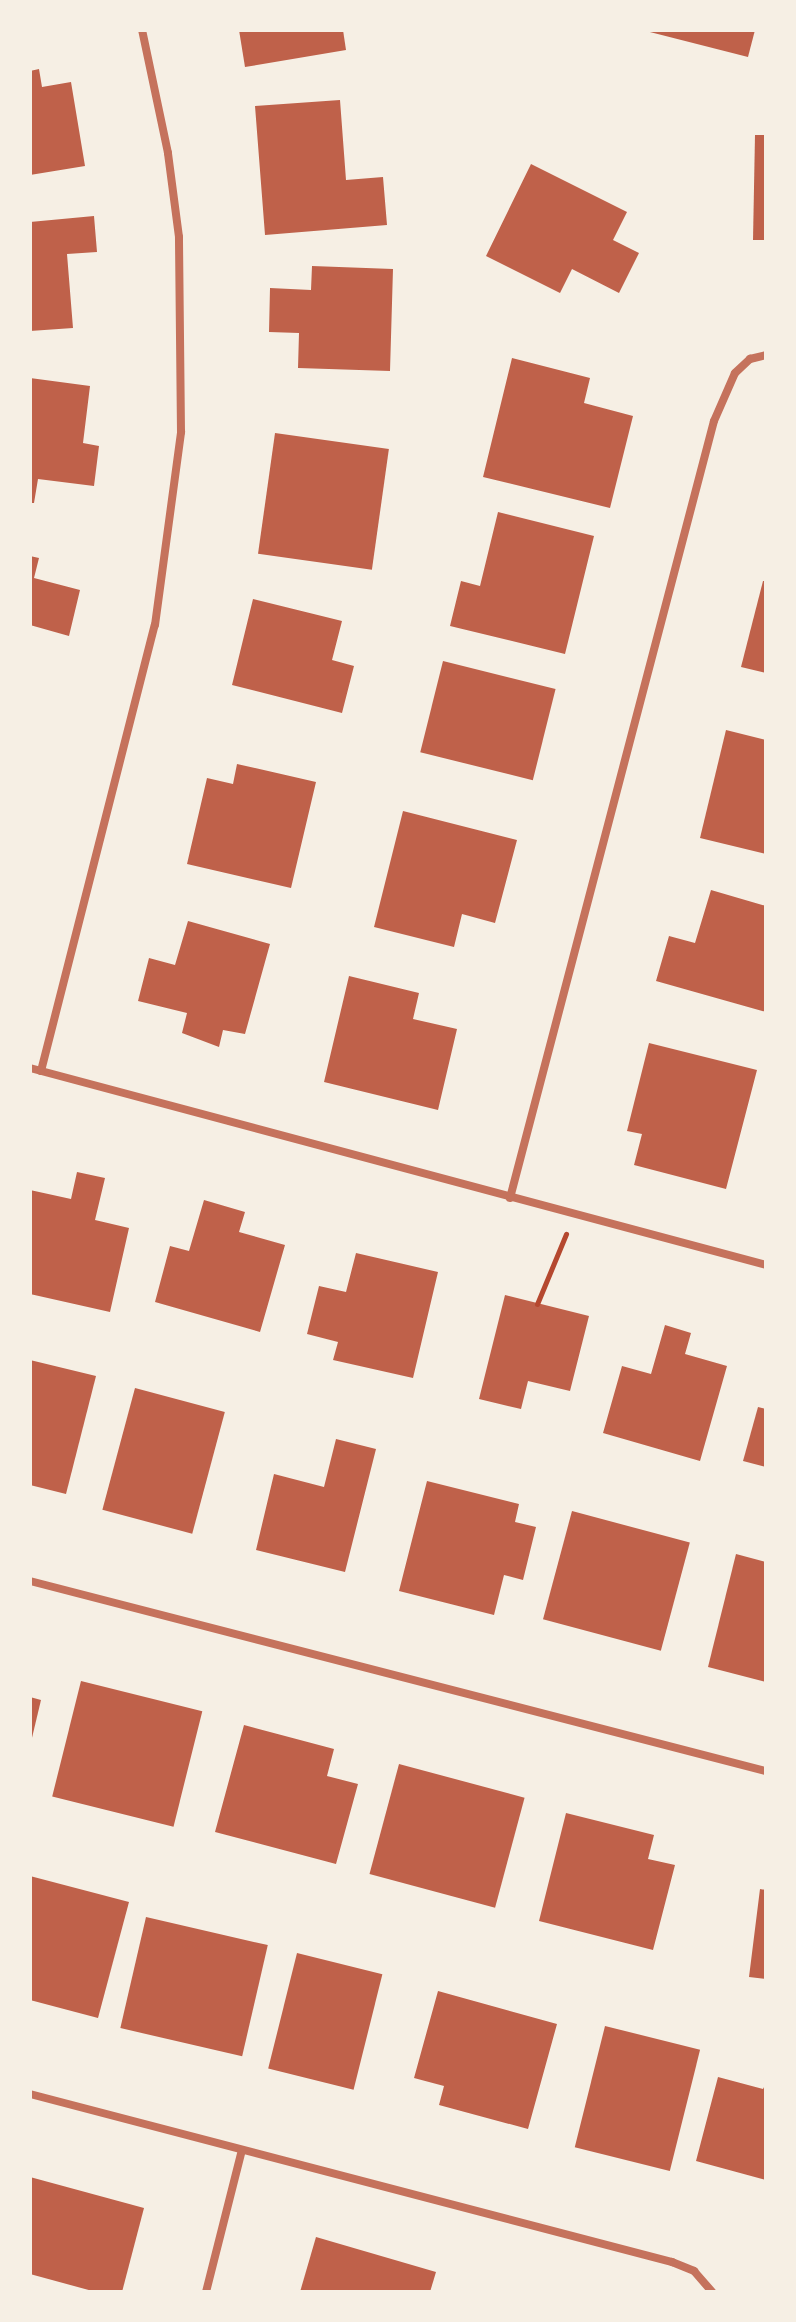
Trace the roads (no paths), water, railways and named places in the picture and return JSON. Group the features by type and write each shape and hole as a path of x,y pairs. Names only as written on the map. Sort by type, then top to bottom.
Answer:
{"street":[{"path":"41,1071 155,625 181,432 179,237 168,153 142,30"},
{"path":"510,1198 714,421 735,373 750,359 766,355"},
{"path":"30,1068 766,1265"},
{"path":"30,1581 766,1771"},
{"path":"30,2094 649,2256 694,2271 712,2292"},
{"path":"206,2292 242,2150"}]}
